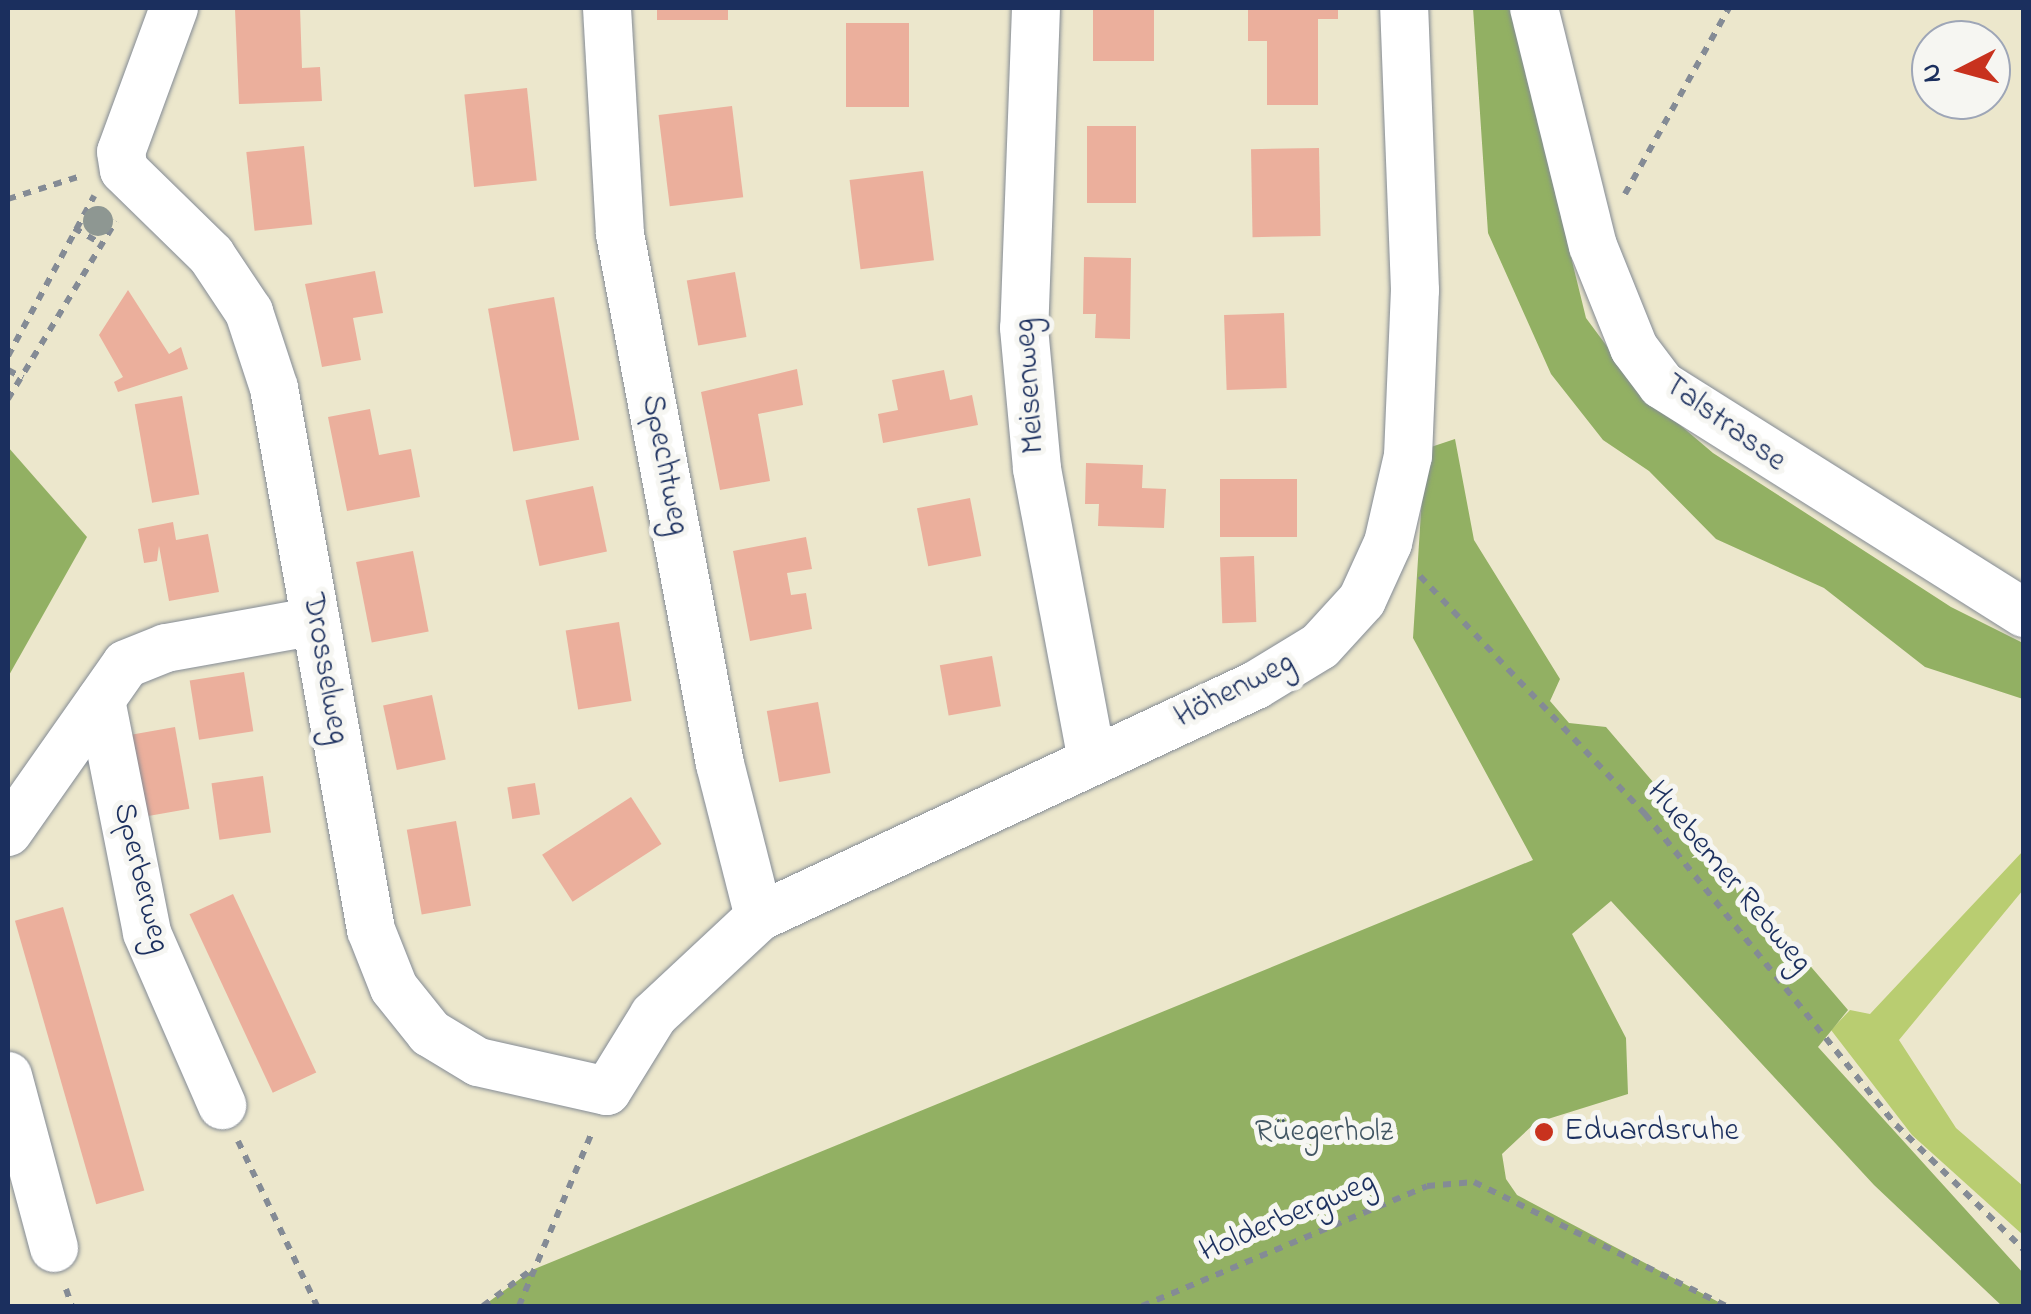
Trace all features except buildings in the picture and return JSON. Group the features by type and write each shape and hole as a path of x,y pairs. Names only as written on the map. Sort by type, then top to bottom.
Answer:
{"street":[{"path":"130,173 174,8"},
{"name":"Spechtweg","path":"607,8 620,234 720,764 759,917"},
{"name":"Meisenweg","path":"1036,8 1024,328 1037,468 1092,760"},
{"name":"Höhenweg","path":"607,1091 654,1015 759,917 1092,760 1320,646 1362,600 1388,543 1408,456 1415,290 1404,8"},
{"name":"Talstrasse","path":"1534,8 1593,246 1634,348 1662,386 2024,613"},
{"name":"Drosselweg","path":"130,173 210,255 248,312 274,388 372,930 394,988 430,1034 478,1062 607,1091"},
{"path":"8,832 126,664 166,648 316,621"},
{"name":"Sperberweg","path":"101,700 147,933 222,1106"},
{"path":"8,1076 54,1248"}],"path":[{"path":"1593,246 1730,8"},
{"path":"8,199 74,180 130,173"},
{"path":"8,356 74,228 130,173"},
{"path":"8,399 99,242 130,173"},
{"path":"74,228 99,242"},
{"path":"8,370 23,378"},
{"name":"Huebemer Rebweg","path":"1388,543 1645,814 1896,1125 2024,1250"},
{"path":"222,1106 318,1306"},
{"path":"519,1306 587,1146"},
{"name":"Holderbergweg","path":"1142,1306 1427,1186 1474,1182 1726,1306"},
{"path":"483,1306 532,1270"}],"green space":[{"path":"1473,8 1510,8 1586,318 1640,391 1713,453 1951,607 2023,643 2023,699 1925,667 1824,588 1716,539 1649,471 1603,440 1551,374 1488,233"},
{"name":"Rüegerholz","path":"1455,439 1474,540 1560,679 1550,701 1569,723 1606,727 1848,1010 1818,1047 2024,1274 2023,1306 2002,1306 1874,1185 1611,901 1572,934 1626,1038 1628,1094 1535,1123 1502,1154 1506,1179 1517,1195 1726,1306 483,1306 532,1270 1533,860 1413,638 1425,449"},
{"path":"8,447 87,537 8,677"},
{"path":"2023,851 2023,890 1899,1040 1956,1128 2023,1186 2023,1235 1912,1135 1831,1030 1850,1010 1870,1014"}],"place":[{"name":"Eduardsruhe","path":"1544,1132"}]}
